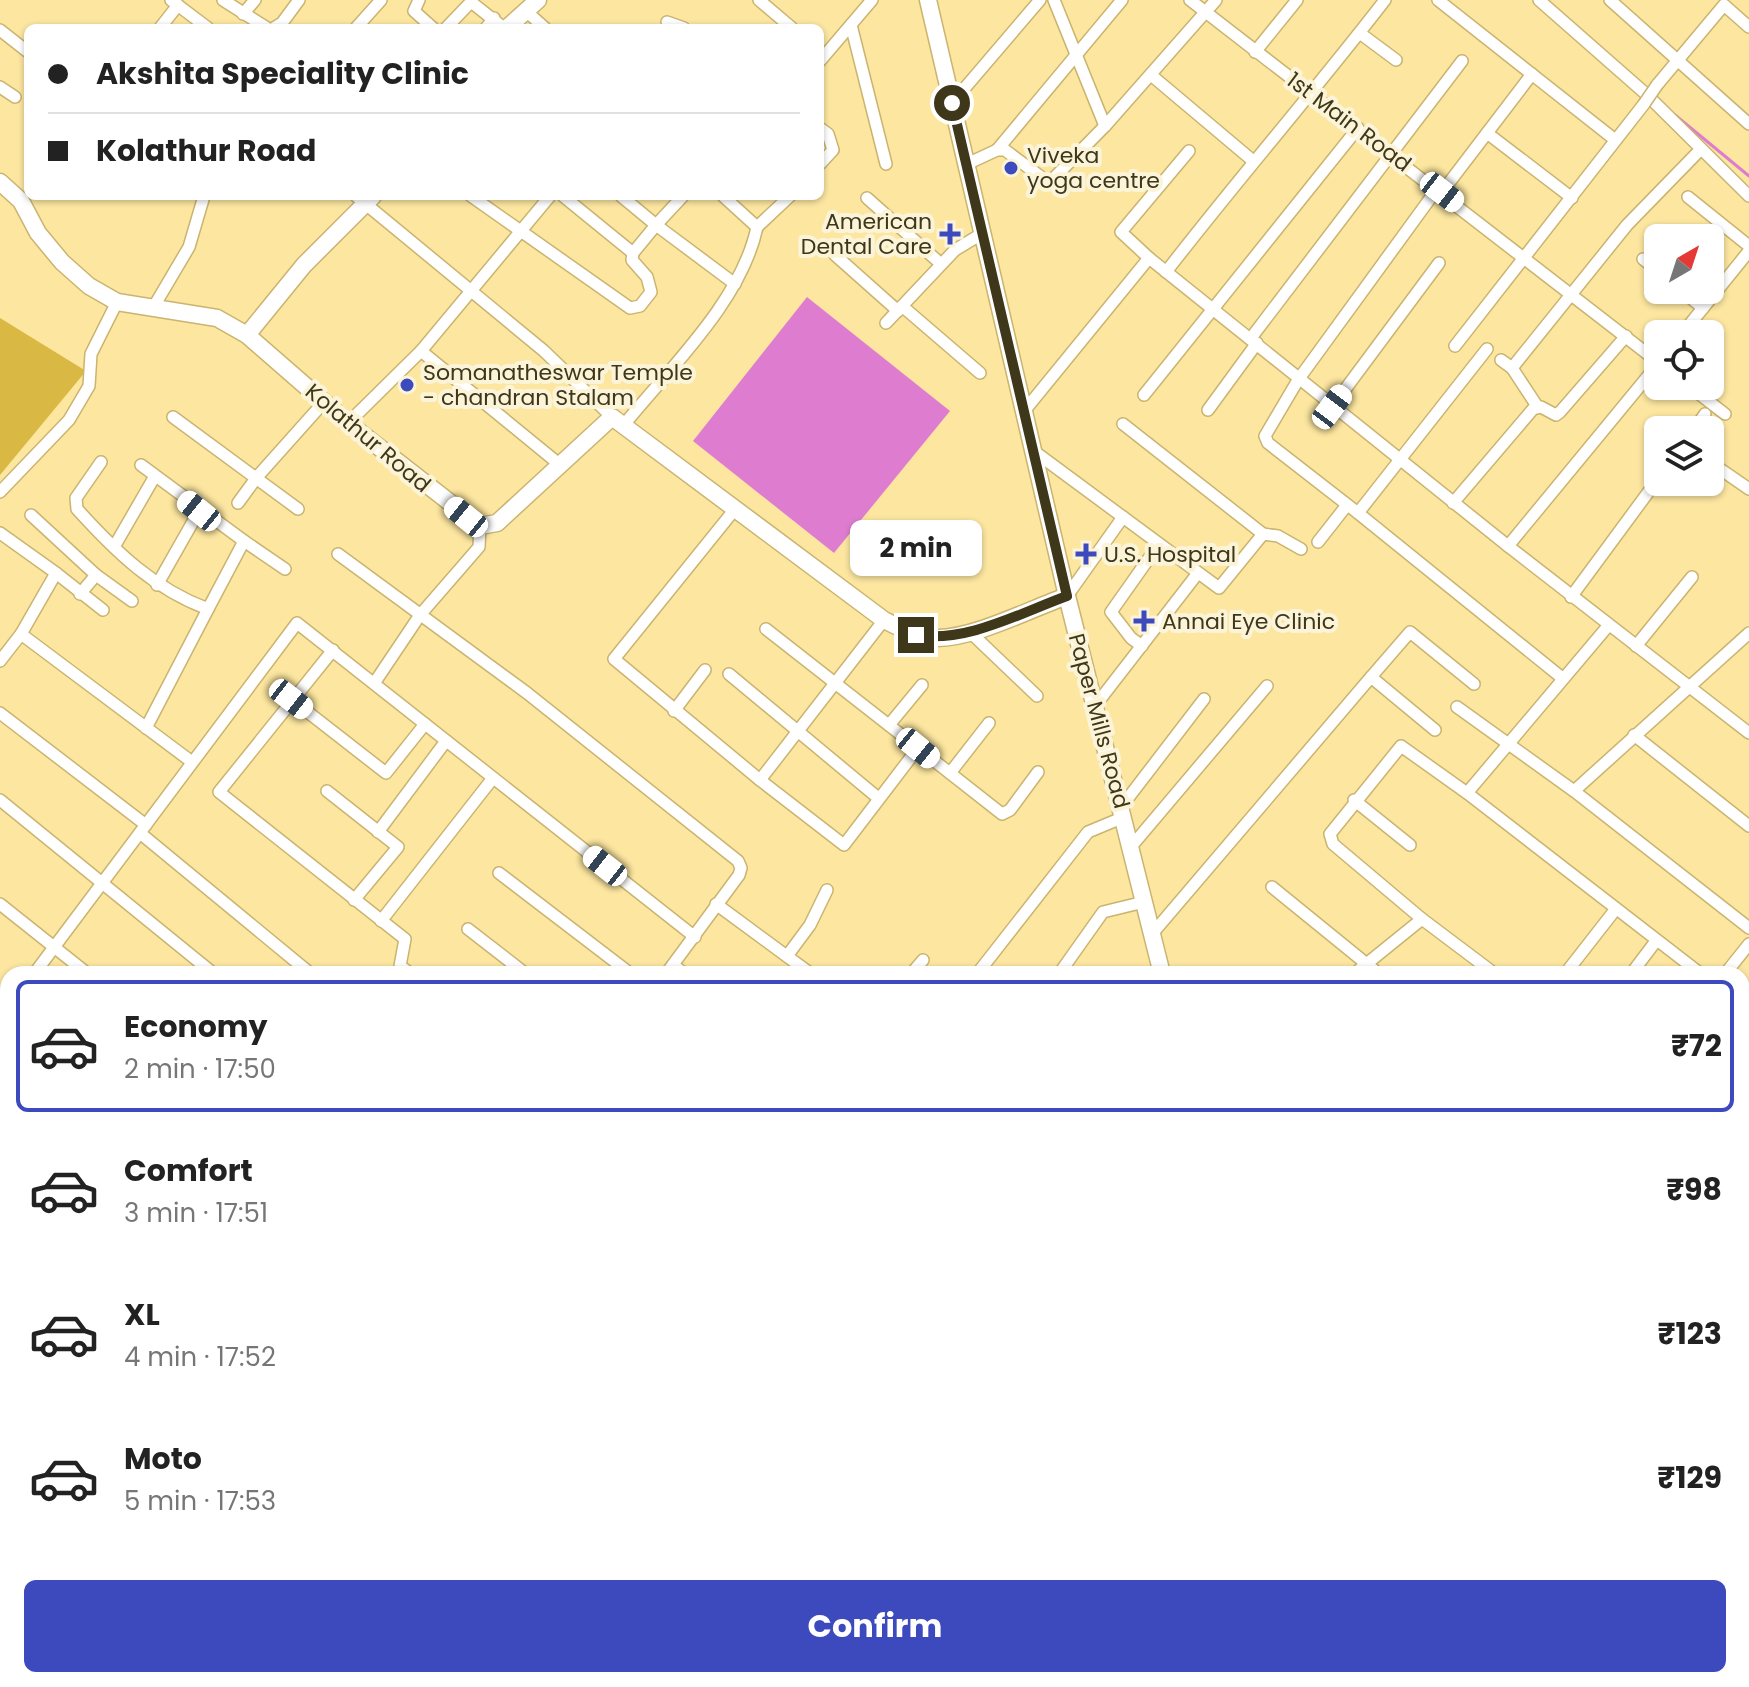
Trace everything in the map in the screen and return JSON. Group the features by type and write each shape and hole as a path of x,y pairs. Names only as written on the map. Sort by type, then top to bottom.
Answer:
{"main road":[{"name":"Paper Mills Road","path":"928,0 1067,596 1160,966"},
{"path":"501,24 532,5"},
{"name":"Kolathur Road","path":"0,182 21,201 38,233 62,262 89,286 117,302 217,318 247,335 348,423 480,526"},
{"path":"247,335 304,265 364,200"},
{"path":"480,526 497,523 559,464 617,421 884,620 916,635 937,638 970,632 1067,596"}],"street":[{"path":"223,0 260,24"},
{"path":"243,14 255,0"},
{"path":"280,24 299,0"},
{"path":"360,24 381,0"},
{"path":"419,0 414,11 429,24"},
{"path":"759,0 787,24"},
{"path":"824,54 872,0"},
{"path":"952,103 1040,0"},
{"path":"1054,0 1105,126"},
{"path":"997,150 1122,0"},
{"name":"1st Main Road","path":"1190,0 1644,351"},
{"path":"967,164 997,150 1005,150 1049,183 1105,126 1216,0"},
{"path":"1255,52 1297,0"},
{"path":"1438,0 1614,139"},
{"path":"1539,0 1619,70 1700,150 1734,177 1749,196"},
{"path":"1610,0 1749,124"},
{"path":"1166,272 1252,160 1361,34 1382,1"},
{"path":"449,24 464,2 475,4 496,24"},
{"path":"1455,346 1572,198 1614,139 1726,2 1749,27"},
{"path":"162,24 174,3 200,24"},
{"path":"532,5 543,24"},
{"path":"667,22 673,24"},
{"path":"851,25 886,164"},
{"path":"0,30 24,49"},
{"path":"1361,34 1396,60"},
{"path":"1208,410 1254,340 1389,152 1462,61"},
{"path":"1532,74 1439,191 1298,380 1265,436 1268,443 1561,677"},
{"path":"1151,75 1252,160"},
{"path":"0,87 15,97"},
{"path":"1144,395 1358,128"},
{"path":"824,131 833,150 824,160"},
{"path":"1487,133 1572,198"},
{"path":"1512,368 1569,293 1627,225 1700,150"},
{"path":"1189,151 1121,232 1166,272 1254,340 1298,380 1608,626 1689,684 1749,733"},
{"path":"1688,197 1749,248 1693,320"},
{"path":"867,198 941,264"},
{"path":"153,308 189,247 203,200"},
{"path":"366,200 544,351 617,421 735,284 753,245 757,227 786,200"},
{"path":"477,200 589,281 636,308 651,292 651,284 632,260 633,253 679,200"},
{"path":"348,423 421,351 547,200"},
{"path":"568,200 633,253"},
{"path":"626,200 735,284"},
{"path":"727,200 757,227"},
{"path":"886,323 941,264 966,241 983,233"},
{"path":"835,255 980,373"},
{"path":"1025,410 1149,258"},
{"path":"1332,407 1439,263"},
{"path":"0,492 69,420 89,386 91,354 117,302"},
{"path":"1698,304 1703,308"},
{"path":"1501,360 1512,368 1537,406 1552,414 1560,412 1626,336"},
{"path":"1358,513 1487,349"},
{"path":"421,351 559,464"},
{"path":"1508,546 1644,380"},
{"path":"1707,400 1725,414"},
{"path":"238,503 324,402"},
{"path":"1453,503 1537,406"},
{"path":"173,417 298,509"},
{"path":"1123,424 1263,534 1278,536 1301,549"},
{"path":"1035,452 1219,588 1263,534"},
{"path":"101,462 77,495 76,505 114,547 157,585 208,609"},
{"path":"141,465 199,511 285,569"},
{"path":"1724,472 1749,489"},
{"path":"114,547 155,476"},
{"path":"1571,597 1645,496"},
{"path":"1318,542 1347,505"},
{"path":"735,509 614,659 674,711 844,845 877,797 918,748"},
{"path":"157,585 199,511"},
{"path":"31,515 96,575 132,601"},
{"path":"1067,596 1123,517"},
{"path":"375,682 420,615 479,547 480,526"},
{"path":"0,533 103,610"},
{"path":"146,728 244,541"},
{"path":"1142,646 1131,638 1111,612 1159,544"},
{"path":"338,554 527,693 738,861 739,875 672,966"},
{"path":"0,661 21,634 56,573"},
{"path":"1095,706 1198,573"},
{"path":"80,594 96,575"},
{"path":"1636,646 1692,577"},
{"path":"760,780 884,620"},
{"path":"41,966 297,623 695,937"},
{"path":"1467,793 1561,677 1608,626"},
{"path":"766,629 1002,814 1010,810 1038,772"},
{"path":"970,632 1037,696"},
{"path":"1152,934 1410,632 1474,684"},
{"path":"21,634 192,762"},
{"path":"1574,791 1689,684 1748,636"},
{"path":"333,650 219,792 405,939 407,946 400,966"},
{"path":"674,711 705,670"},
{"path":"729,674 877,797"},
{"path":"1371,677 1435,730"},
{"path":"889,725 922,685"},
{"path":"1130,848 1267,686"},
{"path":"291,699 386,773 425,724"},
{"path":"983,966 1088,832 1123,812 1204,699"},
{"path":"1457,707 1574,791 1749,928"},
{"path":"0,713 143,829 302,966"},
{"path":"950,773 989,723"},
{"path":"1634,735 1749,826"},
{"path":"378,832 446,741"},
{"path":"1484,966 1422,919 1333,844 1330,834 1333,827 1401,746 1467,793 1690,966"},
{"path":"381,921 493,778"},
{"path":"327,791 398,847 354,900"},
{"path":"0,800 204,966"},
{"path":"1354,800 1410,845"},
{"path":"499,873 621,966"},
{"path":"1272,887 1369,966"},
{"path":"787,956 810,925 827,890"},
{"path":"1065,966 1103,912 1144,902"},
{"path":"0,904 77,966"},
{"path":"716,904 800,966"},
{"path":"1571,966 1615,910"},
{"path":"1364,966 1422,919"},
{"path":"468,929 516,966"},
{"path":"1637,966 1656,941"},
{"path":"1731,966 1749,944"},
{"path":"918,966 923,960"}],"shaded area":[{"path":"807,297 950,411 834,553 693,441"},
{"path":"0,318 86,371 0,475"}],"waterway":[{"path":"1675,115 1749,176"}],"place":[{"name":"Viveka yoga centre","path":"1011,168"},
{"name":"American Dental Care","path":"950,234"},
{"name":"Somanatheswar Temple - chandran Stalam","path":"407,385"},
{"name":"U.S. Hospital","path":"1086,554"},
{"name":"Annai Eye Clinic","path":"1144,621"}],"route":[{"path":"916,635 937,638 970,632 1067,596 952,103"}]}
